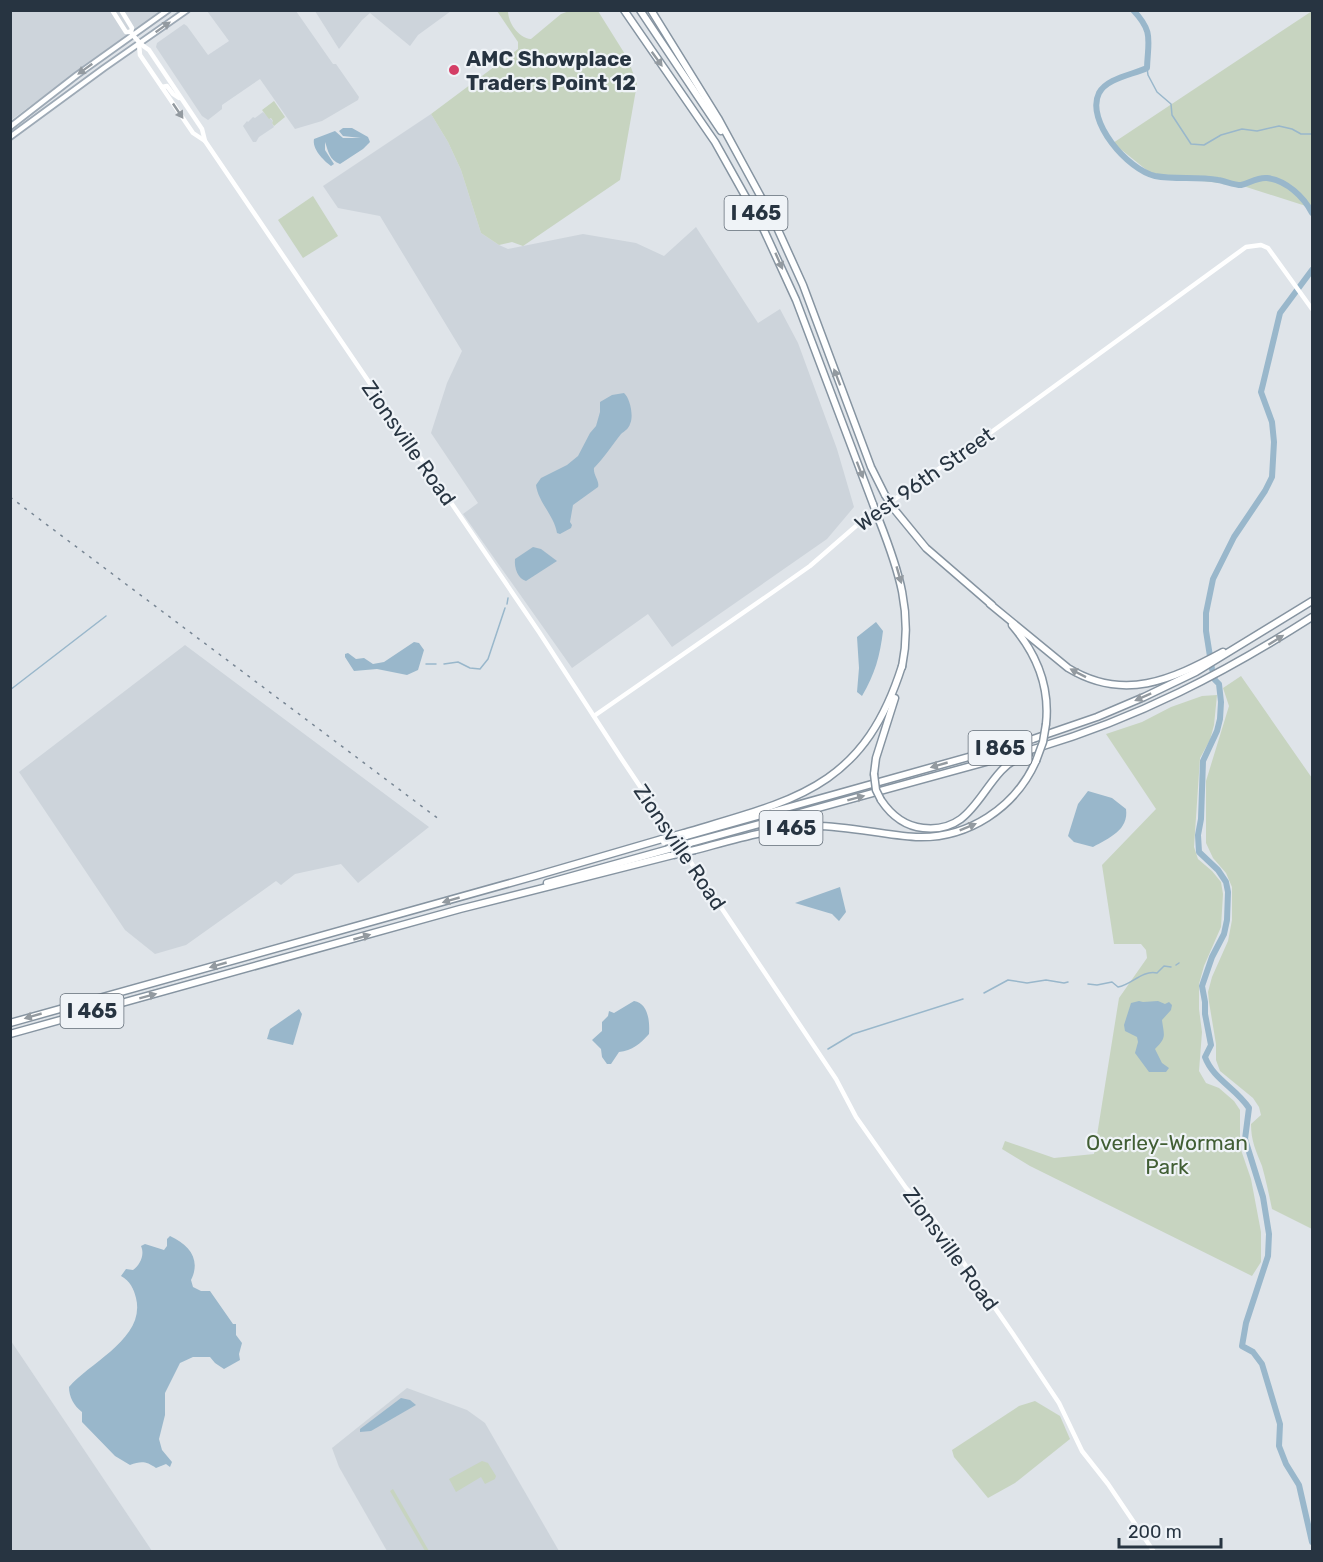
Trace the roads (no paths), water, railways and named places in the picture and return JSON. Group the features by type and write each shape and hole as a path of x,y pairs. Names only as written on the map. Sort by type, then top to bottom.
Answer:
{"highway":[{"name":"I 465","path":"10,1023 685,835 788,801 832,776 851,759 874,729 892,696 902,666 906,631 905,602 900,575 796,300 765,231 715,142 623,10"},
{"name":"I 465","path":"547,885 758,834 796,827 832,827 923,837 949,834 980,822 1005,805 1023,784 1036,761 1043,742 1046,724 1045,694 1035,659 1016,629 926,548 894,510 885,495 871,467 790,255 760,195 741,161 640,10"},
{"path":"651,10 718,118 741,161"},
{"path":"990,604 1077,674 1095,681 1123,686 1144,685 1196,669 1312,601"},
{"name":"I 865","path":"460,909 1059,741 1136,713 1198,684 1239,662 1312,616"},
{"path":"902,666 898,688 875,762 874,774 876,790 881,800 895,817 913,826 931,829 948,826 970,812 1006,765 1059,741"},
{"name":"I 865","path":"685,835 1059,730 1112,711 1196,669"},
{"name":"I 465","path":"10,1034 460,909"}],"main road":[{"name":"Zionsville Road","path":"112,10 126,32 132,34"},
{"name":"Zionsville Road","path":"121,10 132,28 132,34 139,44 149,50 202,129 205,141 386,410 485,552 836,1079 856,1117 906,1188 932,1216 1059,1403 1082,1451 1108,1484 1154,1551"},
{"path":"10,127 132,34 168,10"},
{"path":"10,137 187,10"},
{"name":"Zionsville Road","path":"139,44 140,55 193,133 205,141"},
{"path":"162,87 167,86 173,94 182,99"},
{"name":"West 96th Street","path":"594,716 810,566 856,526 1246,247 1256,245 1268,248 1312,309"}],"water":[{"path":"343,128 352,128 368,137 370,142 340,164 331,157 325,142 325,150 334,164 331,166 316,150 314,139 335,131 343,138 361,138 343,136 339,131"},
{"path":"624,393 631,407 631,421 627,429 594,468 598,487 573,505 571,528 560,534 557,533 536,485 541,478 567,465 578,456 596,426 600,402 612,395"},
{"path":"533,547 541,549 557,561 526,581 517,573 515,559"},
{"path":"876,622 883,631 880,649 874,672 862,696 857,692 859,668 857,637"},
{"path":"414,642 419,643 424,650 418,670 407,675 377,669 354,671 345,657 348,653 356,659 364,658 373,664 384,662"},
{"path":"1088,791 1112,798 1126,809 1121,828 1111,837 1093,847 1074,842 1068,836 1078,804"},
{"path":"840,887 846,912 839,921 832,914 795,903"},
{"path":"634,1001 639,1002 645,1009 649,1034 636,1046 619,1052 611,1064 607,1064 602,1057 601,1049 592,1040 602,1031 602,1022 608,1016 609,1011 614,1013"},
{"path":"1158,1001 1165,1004 1169,1002 1172,1005 1171,1010 1162,1020 1164,1036 1155,1049 1162,1063 1169,1068 1166,1072 1149,1072 1135,1053 1137,1037 1125,1031 1124,1025 1131,1003"},
{"path":"299,1009 302,1014 293,1045 267,1039 270,1029"},
{"path":"170,1236 183,1244 192,1254 195,1266 191,1280 193,1287 201,1291 210,1291 233,1324 236,1324 236,1335 242,1343 240,1360 224,1369 210,1357 193,1357 180,1363 165,1393 165,1415 159,1439 162,1450 172,1462 170,1467 166,1464 156,1468 143,1462 130,1465 115,1456 82,1422 82,1412 72,1401 69,1387 125,1337 133,1325 137,1312 134,1291 127,1280 121,1276 126,1269 133,1270 140,1263 141,1246 145,1244 164,1250"},
{"path":"401,1398 410,1400 416,1405 371,1431 360,1432 360,1429"}],"waterway":[{"path":"1133,10 1147,31 1149,43 1147,68 1108,84 1099,93 1096,104 1098,117 1112,143 1133,164 1155,176 1210,179 1241,185 1260,178 1274,179 1294,190 1312,213"},
{"path":"1147,68 1157,92 1171,104 1172,115 1191,144 1204,145 1221,135 1242,129 1257,131 1279,126 1301,134 1312,134"},
{"path":"1312,270 1280,313 1261,392 1272,422 1274,442 1272,477 1234,537 1213,579 1206,613 1206,631 1212,669 1215,680 1219,684 1221,702 1217,731 1203,761 1201,819 1198,835 1199,852 1218,870 1226,882 1228,892 1224,934 1212,957 1202,986 1211,1045 1205,1057 1219,1078 1249,1108 1245,1139 1263,1197 1269,1234 1268,1256 1246,1323 1242,1346 1253,1352 1262,1364 1280,1424 1279,1446 1286,1464 1299,1485 1312,1542"},
{"path":"507,604 508,598"},
{"path":"444,664 458,662 470,668 480,669 488,659 505,608"},
{"path":"10,690 106,616"},
{"path":"426,664 436,664"},
{"path":"1088,984 1112,982 1118,987 1123,986 1146,974 1157,973 1164,966 1171,967"},
{"path":"984,993 1008,980 1027,983 1046,980 1068,982"},
{"path":"828,1049 853,1034 963,999"}],"railway":[{"path":"10,497 440,820"}],"place":[{"name":"AMC Showplace Traders Point 12","path":"454,70"}],"park label":[{"name":"Overley-Worman Park","path":"1167,1154"}]}
